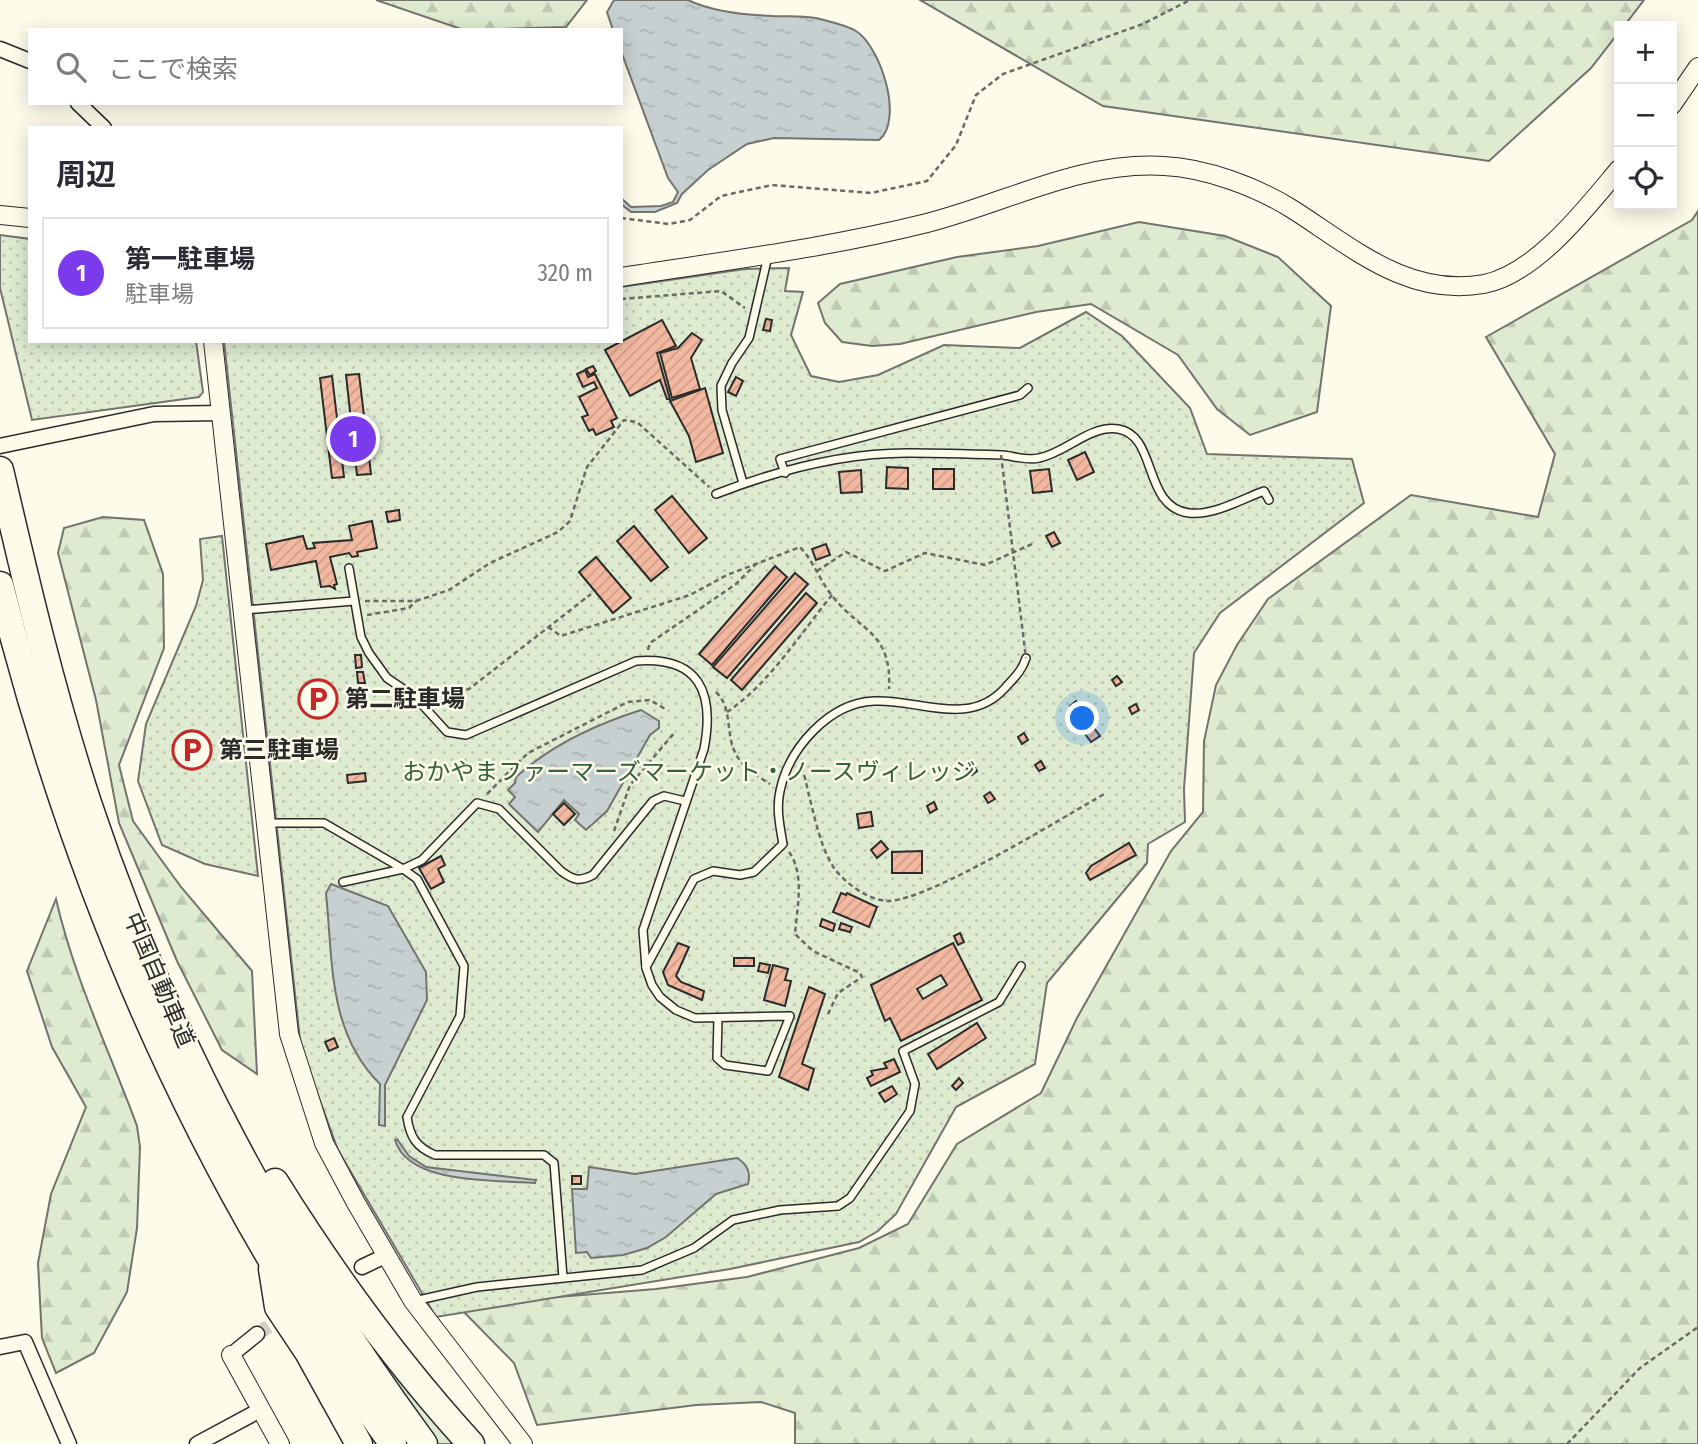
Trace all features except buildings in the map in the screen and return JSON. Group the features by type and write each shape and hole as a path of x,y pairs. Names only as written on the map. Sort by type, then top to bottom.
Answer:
{"highway":[{"name":"中国自動車道","path":"0,470 54,692 85,793 170,1011 272,1212 336,1318 424,1444"},
{"name":"中国自動車道","path":"0,585 29,699 67,820 147,1022 199,1127 270,1256 315,1331 393,1444"},
{"path":"170,1011 317,1251 393,1352 471,1444"},
{"path":"270,1256 278,1307 308,1352 359,1444"}],"street":[{"path":"0,49 28,60"},
{"path":"1677,98 1698,68"},
{"path":"80,105 102,126"},
{"path":"623,277 769,254 908,227 978,210 1063,177 1119,167 1165,166 1201,172 1289,207 1372,263 1419,282 1453,286 1487,283 1541,254 1575,221 1614,175"},
{"path":"0,215 28,218"},
{"path":"212,343 289,1034 324,1143 413,1301 523,1444"},
{"path":"0,446 154,414 222,413"},
{"path":"362,1267 387,1255"},
{"path":"257,1334 231,1355 280,1444"},
{"path":"0,1347 25,1342 69,1444"},
{"path":"197,1444 262,1409"}],"lane":[{"path":"743,483 722,410 721,386 749,338 769,254"},
{"path":"785,473 780,459 1020,394 1028,388"},
{"path":"716,494 743,483 858,454 1001,455 1039,459 1098,432 1119,429 1138,440 1157,489 1168,503 1187,513 1206,512 1264,491 1269,500"},
{"path":"349,568 360,637 387,678 420,703 447,732 466,735 636,661 662,659 689,671 698,681 710,719 704,749 643,930 646,968 652,985 676,1010 695,1018 790,1016 768,1071 725,1065 717,1058 718,1018"},
{"path":"243,610 354,601"},
{"path":"646,968 694,878 713,871 740,875 754,872 783,844 779,821 780,788 798,750 824,721 851,704 888,702 946,711 993,701 1022,670 1026,658"},
{"path":"343,882 403,869 422,860 477,803 499,809 572,879 582,880 593,875 653,801 664,796 685,801"},
{"path":"266,822 324,823 417,879 464,966 460,1016 407,1117 410,1134 421,1149 435,1155 544,1155 554,1163 563,1277"},
{"path":"413,1301 477,1287 657,1266 694,1248 733,1220 780,1210 838,1206 850,1198 910,1111 915,1084 903,1051 999,1002 1021,966"}],"path":[{"path":"623,218 669,224 690,220 721,195 772,185 871,193 928,181 956,145 976,95 1003,74 1143,24 1191,0"},
{"path":"623,299 720,291 754,316"},
{"path":"354,601 416,601 449,590 490,563 558,532 570,521 587,467 624,420 637,422 716,494"},
{"path":"1001,455 1026,658"},
{"path":"817,571 846,552 885,570 925,554 985,565 1032,544"},
{"path":"548,627 561,636 633,615 690,595 758,562 800,547 832,595 866,625 878,640 890,671 888,702"},
{"path":"644,660 650,643 736,584 758,562"},
{"path":"420,703 469,689 591,594"},
{"path":"727,712 741,703 766,676 832,595"},
{"path":"357,617 410,608 416,601"},
{"path":"698,681 719,695 727,712 732,744 741,761 750,771 780,788"},
{"path":"477,803 528,753 628,702 650,700 667,710"},
{"path":"615,847 612,842 615,822 630,785 674,732"},
{"path":"798,750 833,867 865,894 887,901 911,897 1009,848 1106,793"},
{"path":"783,844 797,862 795,934 813,951 860,973 862,977 838,993 828,1016"},
{"path":"1567,1444 1640,1368 1698,1327"}],"green space":[{"path":"376,0 587,0 566,27 458,28"},
{"path":"920,0 1644,0 1628,21 1614,21 1614,38 1591,68 1489,161 1103,106"},
{"path":"1698,211 1698,1444 795,1444 795,1413 761,1402 696,1405 537,1425 514,1363 457,1305 656,1289 747,1277 859,1248 908,1224 957,1144 1041,1093 1077,1018 1171,851 1203,812 1204,741 1216,685 1237,645 1268,599 1411,495 1538,517 1555,454 1486,337 1692,220"},
{"path":"1139,222 1225,236 1278,257 1331,306 1317,412 1250,435 1217,409 1178,355 1091,304 1036,312 900,344 872,346 842,342 825,323 818,303 840,284 957,257 1038,246"},
{"path":"0,235 28,239 28,343 196,343 203,392 199,397 32,420 0,288"},
{"name":"おかやまファーマーズマーケット・ノースヴィレッジ","path":"789,268 785,291 803,292 791,335 811,376 839,382 878,375 944,345 1020,348 1086,312 1122,336 1190,408 1207,454 1352,459 1364,503 1220,613 1194,653 1184,789 1185,822 1148,844 1147,863 1047,983 1035,1064 956,1107 896,1214 878,1231 859,1242 730,1269 436,1317 338,1150 301,1049 224,343 623,343 623,287 745,269"},
{"path":"103,517 144,520 163,574 164,648 119,765 133,821 181,887 252,971 257,1074 222,1050 177,961 119,823 96,700 58,553 64,528"},
{"name":"第三駐車場","path":"222,536 258,876 205,864 162,845 138,781 146,724 196,606 203,580 200,539"},
{"path":"56,899 82,986 137,1126 140,1147 137,1228 127,1292 94,1353 56,1373 42,1338 38,1263 51,1194 86,1107 52,1047 27,971"},
{"path":"355,1313 461,1444 438,1444 367,1344"}],"water":[{"path":"614,0 688,0 729,12 814,18 852,29 865,39 881,67 889,101 886,130 879,140 774,138 747,144 708,170 682,194 677,203 655,212 631,212 623,206 623,200 631,207 661,206 673,202 678,192 668,178 623,56 623,28 612,28 607,12"},
{"path":"641,710 659,721 659,728 650,735 607,811 586,830 575,820 579,814 564,800 538,832 509,804 515,797 508,790 515,783 516,777 544,755 591,729"},
{"path":"331,884 388,906 426,972 427,1000 385,1085 385,1126 379,1125 380,1084 363,1064 351,1042 336,995 326,893"},
{"path":"397,1139 409,1156 426,1167 536,1180 535,1183 477,1180 435,1173 403,1155 395,1140"},
{"path":"737,1158 747,1169 748,1184 716,1194 666,1237 647,1248 623,1255 591,1258 587,1252 576,1253 572,1189 587,1189 589,1167 635,1174"}],"tunnel":[{"path":"257,1334 288,1314"}],"place":[{"name":"第一駐車場","path":"353,439"},
{"name":"第二駐車場","path":"318,699"},
{"name":"第三駐車場","path":"192,750"}]}
